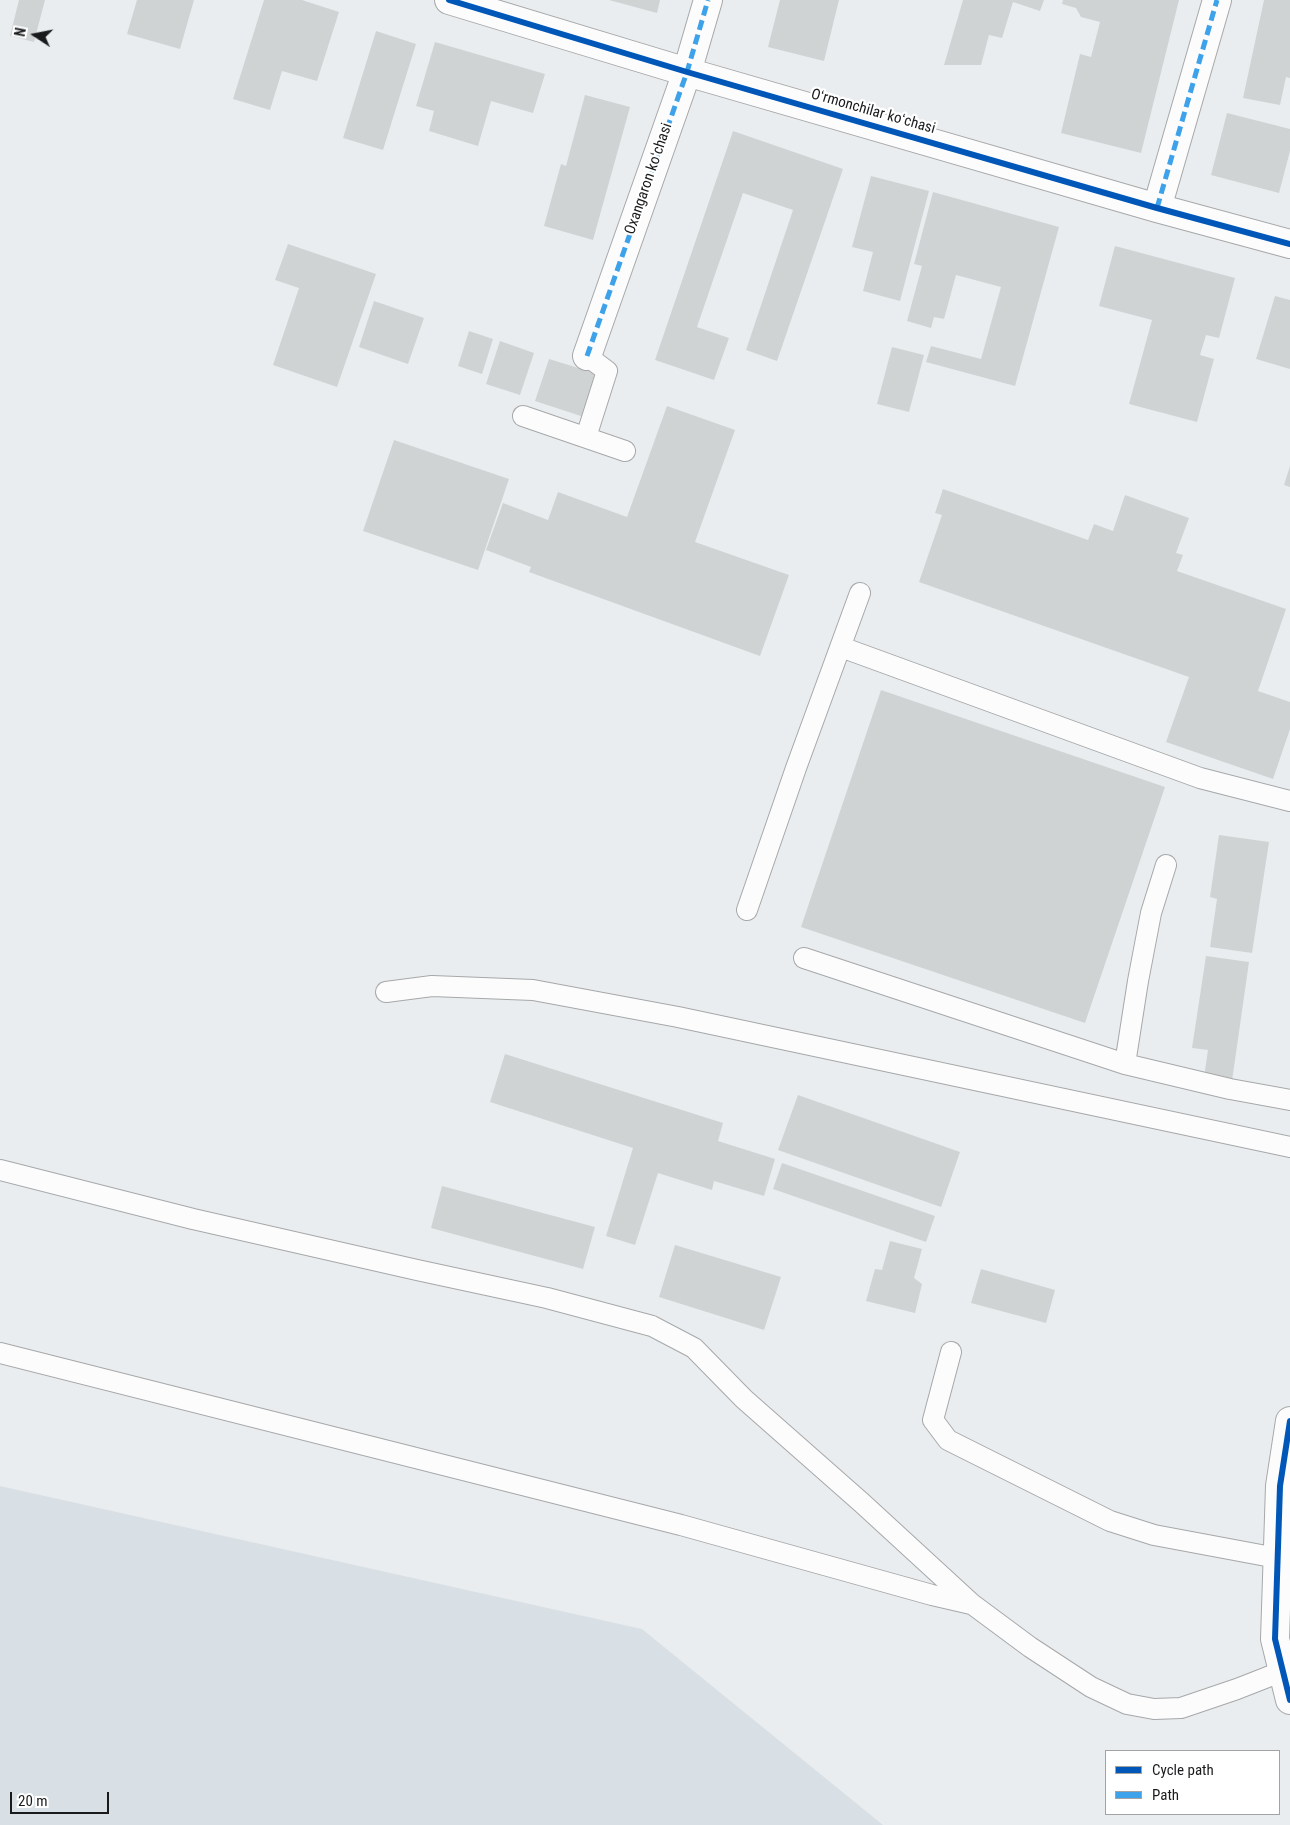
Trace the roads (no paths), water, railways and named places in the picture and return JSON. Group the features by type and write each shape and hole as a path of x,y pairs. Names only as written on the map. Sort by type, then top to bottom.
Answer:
{"street":[{"name":"Oʻrmonchilar koʻchasi","path":"449,0 687,72 1157,208 1290,244"},
{"name":"Oxangaron koʻchasi","path":"587,356 687,72 708,0"},
{"path":"1157,208 1217,0"},
{"path":"1290,1421 1280,1486 1275,1638 1290,1700"}],"lane":[{"path":"586,437 607,371 587,356"},
{"path":"523,416 625,451"},
{"path":"748,910 796,768 860,593"},
{"path":"841,647 1200,778 1290,802"},
{"path":"1125,1064 1151,913 1166,865"},
{"path":"804,958 1125,1064 1230,1089 1290,1100"},
{"path":"386,992 432,986 533,990 678,1017 1290,1147"},
{"path":"0,1170 193,1219 547,1298 652,1326 694,1348 744,1399 862,1503 972,1604 1030,1647 1091,1687 1128,1704 1154,1710 1181,1708 1283,1671"},
{"path":"951,1352 934,1420 948,1440 1110,1521 1154,1535 1277,1558"},
{"path":"0,1353 681,1525 932,1595 972,1604"}]}
